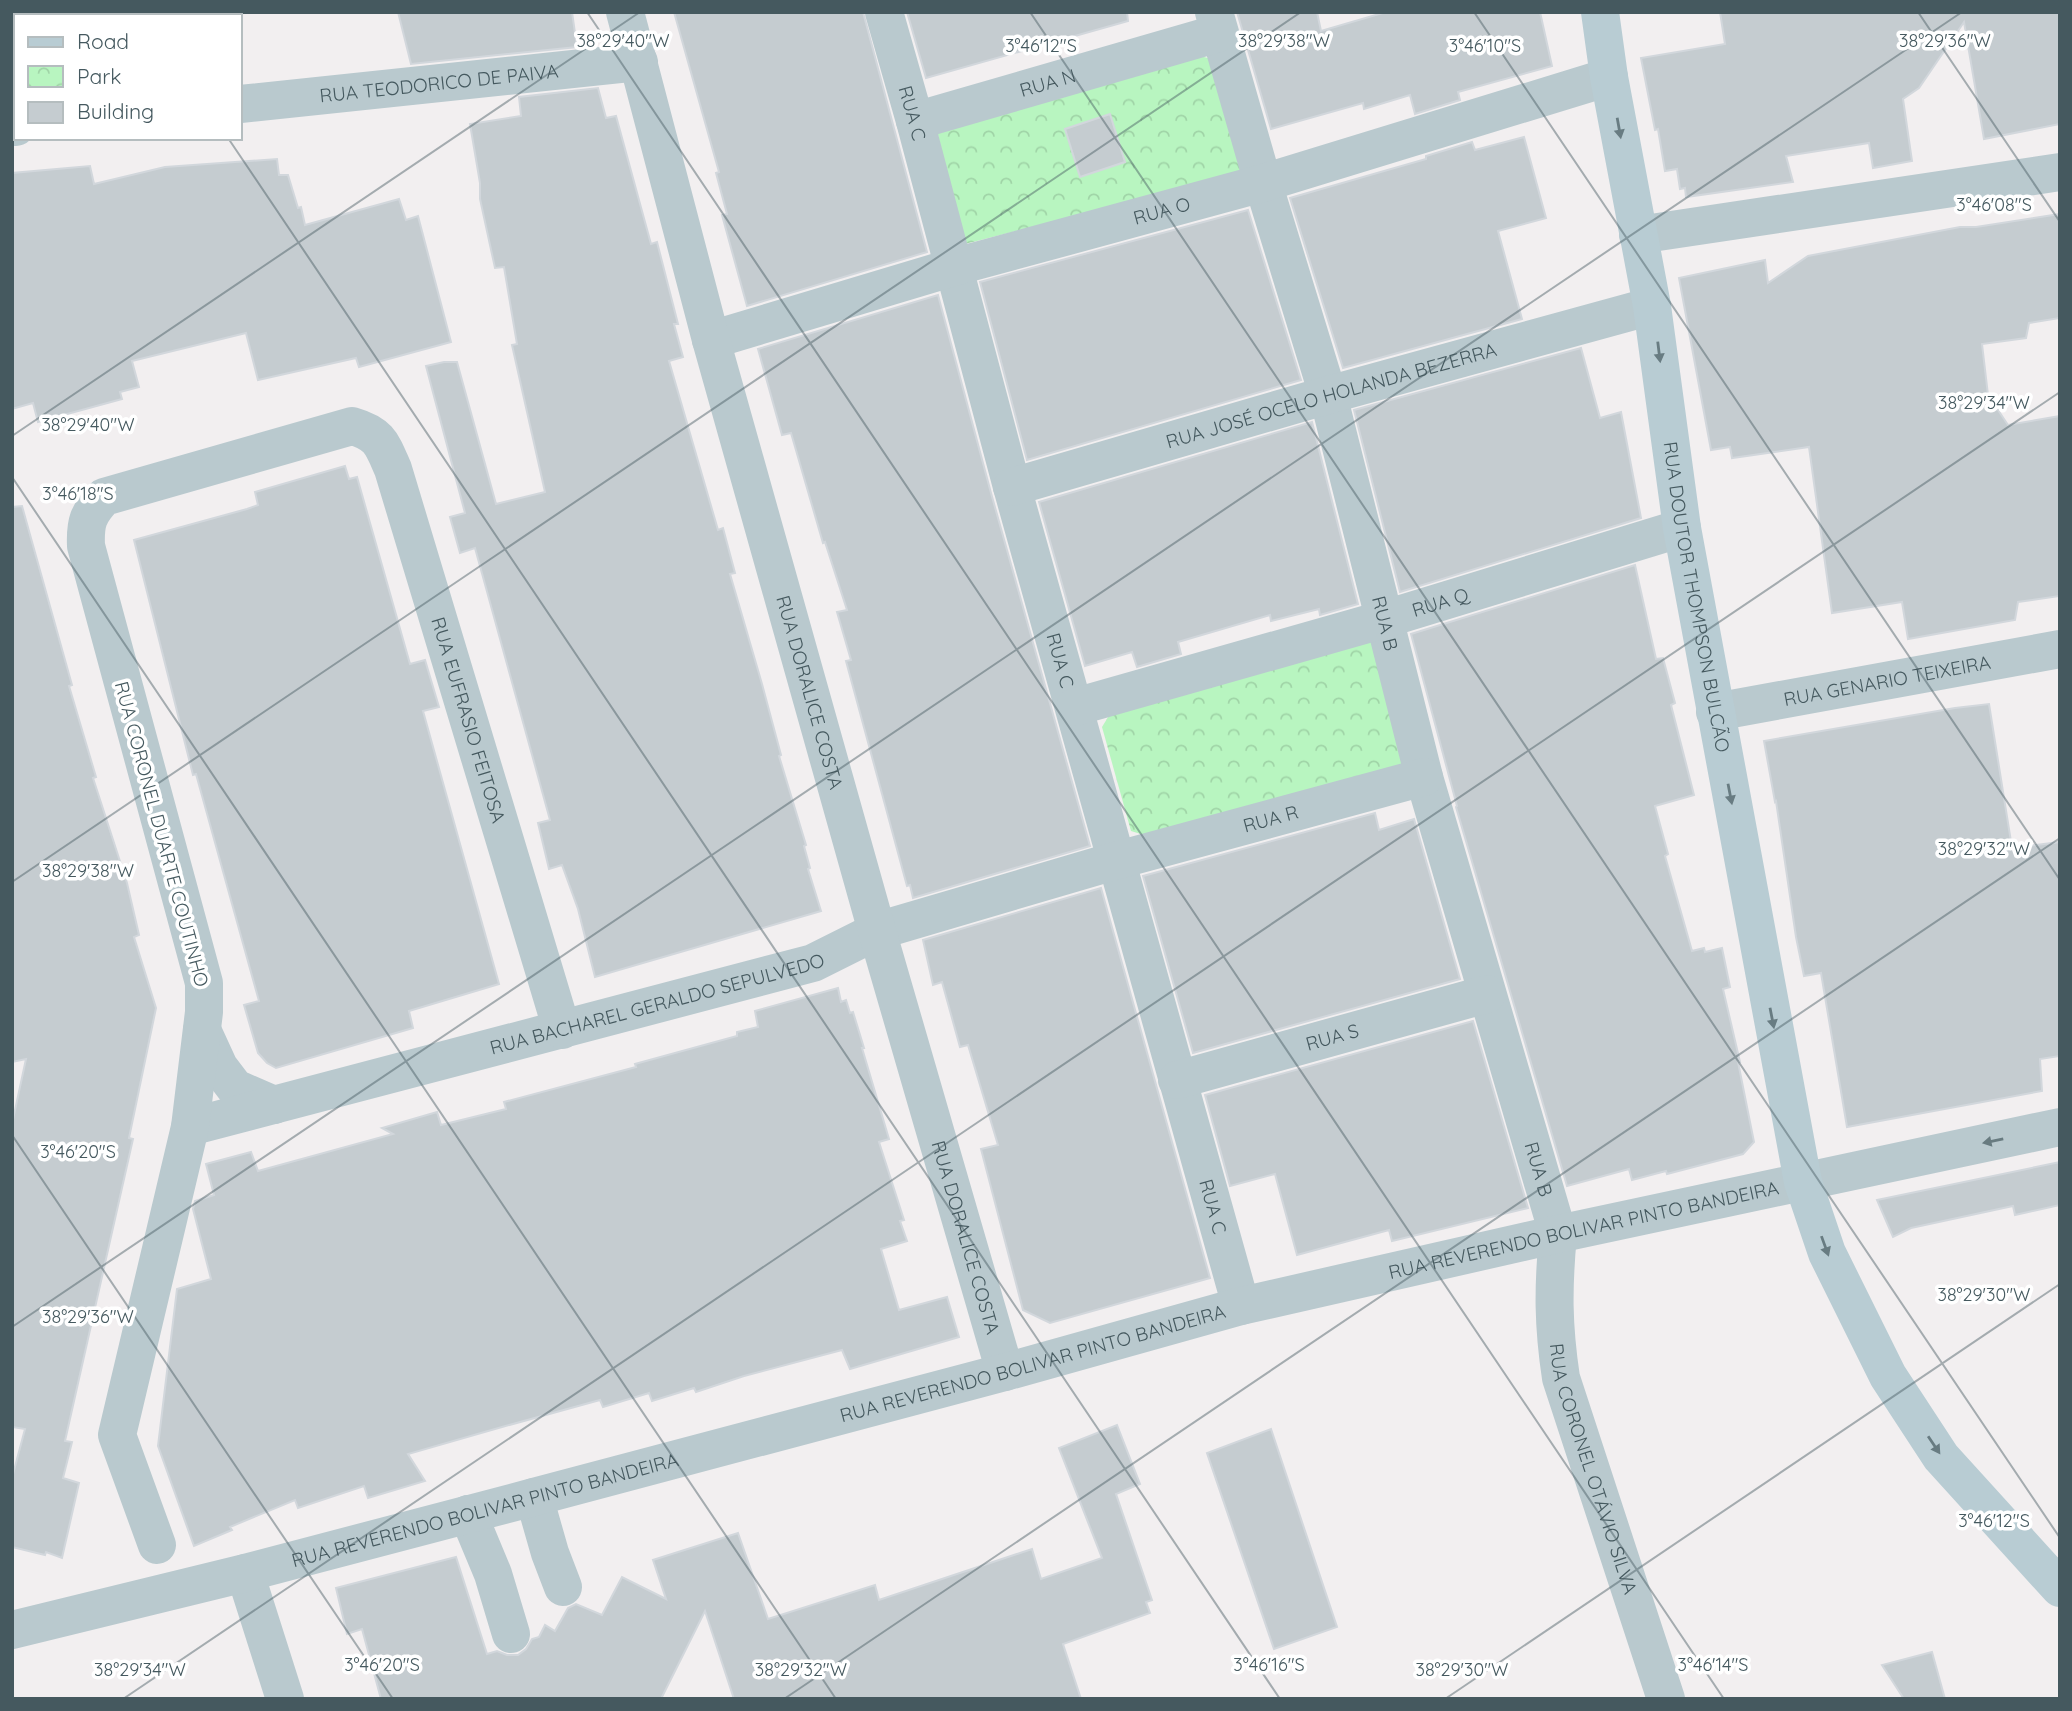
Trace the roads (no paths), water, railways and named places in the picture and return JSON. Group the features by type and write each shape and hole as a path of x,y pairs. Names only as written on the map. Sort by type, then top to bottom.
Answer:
{"main road":[{"name":"RUA DOUTOR THOMPSON BULCÃO","path":"1600,12 1609,77 1653,306 1682,528 1803,1182 1827,1253 1888,1376 1941,1457 2060,1588"}],"street":[{"name":"RUA DORALICE COSTA","path":"625,12 711,340 877,931 1005,1372"},
{"name":"RUA C","path":"884,12 1012,487 1241,1306"},
{"name":"RUA N","path":"915,121 1217,23"},
{"name":"RUA B","path":"1217,23 1328,395 1424,777 1558,1234"},
{"name":"RUA TEODORICO DE PAIVA","path":"242,104 639,62"},
{"name":"RUA O","path":"711,340 954,267 1263,183 1609,77"},
{"path":"1638,235 2060,172"},
{"name":"RUA JOSÉ OCELO HOLANDA BEZERRA","path":"1012,487 1328,395 1653,306"},
{"name":"RUA CORONEL DUARTE COUTINHO","path":"157,1545 117,1435 190,1127 202,1030 204,983 86,546 85,528 91,510 104,497 352,426"},
{"name":"RUA EUFRASIO FEITOSA","path":"352,426 369,431 382,444 393,469 562,1030"},
{"name":"RUA Q","path":"1074,707 1385,619 1682,528"},
{"name":"RUA GENARIO TEIXEIRA","path":"1715,712 2060,649"},
{"name":"RUA R","path":"1118,860 1424,777"},
{"name":"RUA BACHAREL GERALDO SEPULVEDO","path":"190,1127 813,963 877,931 1118,860"},
{"name":"RUA S","path":"1177,1080 1487,994"},
{"path":"202,1030 219,1067 235,1088 274,1105"},
{"name":"RUA REVERENDO BOLIVAR PINTO BANDEIRA","path":"12,1630 245,1573 534,1497 1005,1372 1241,1306 1558,1234 2060,1127"},
{"name":"RUA CORONEL OTÁVIO SILVA","path":"1558,1234 1553,1291 1555,1336 1561,1378 1666,1699"},
{"path":"534,1497 563,1587"},
{"path":"468,1514 493,1574 511,1634"},
{"path":"245,1573 285,1699"}]}
